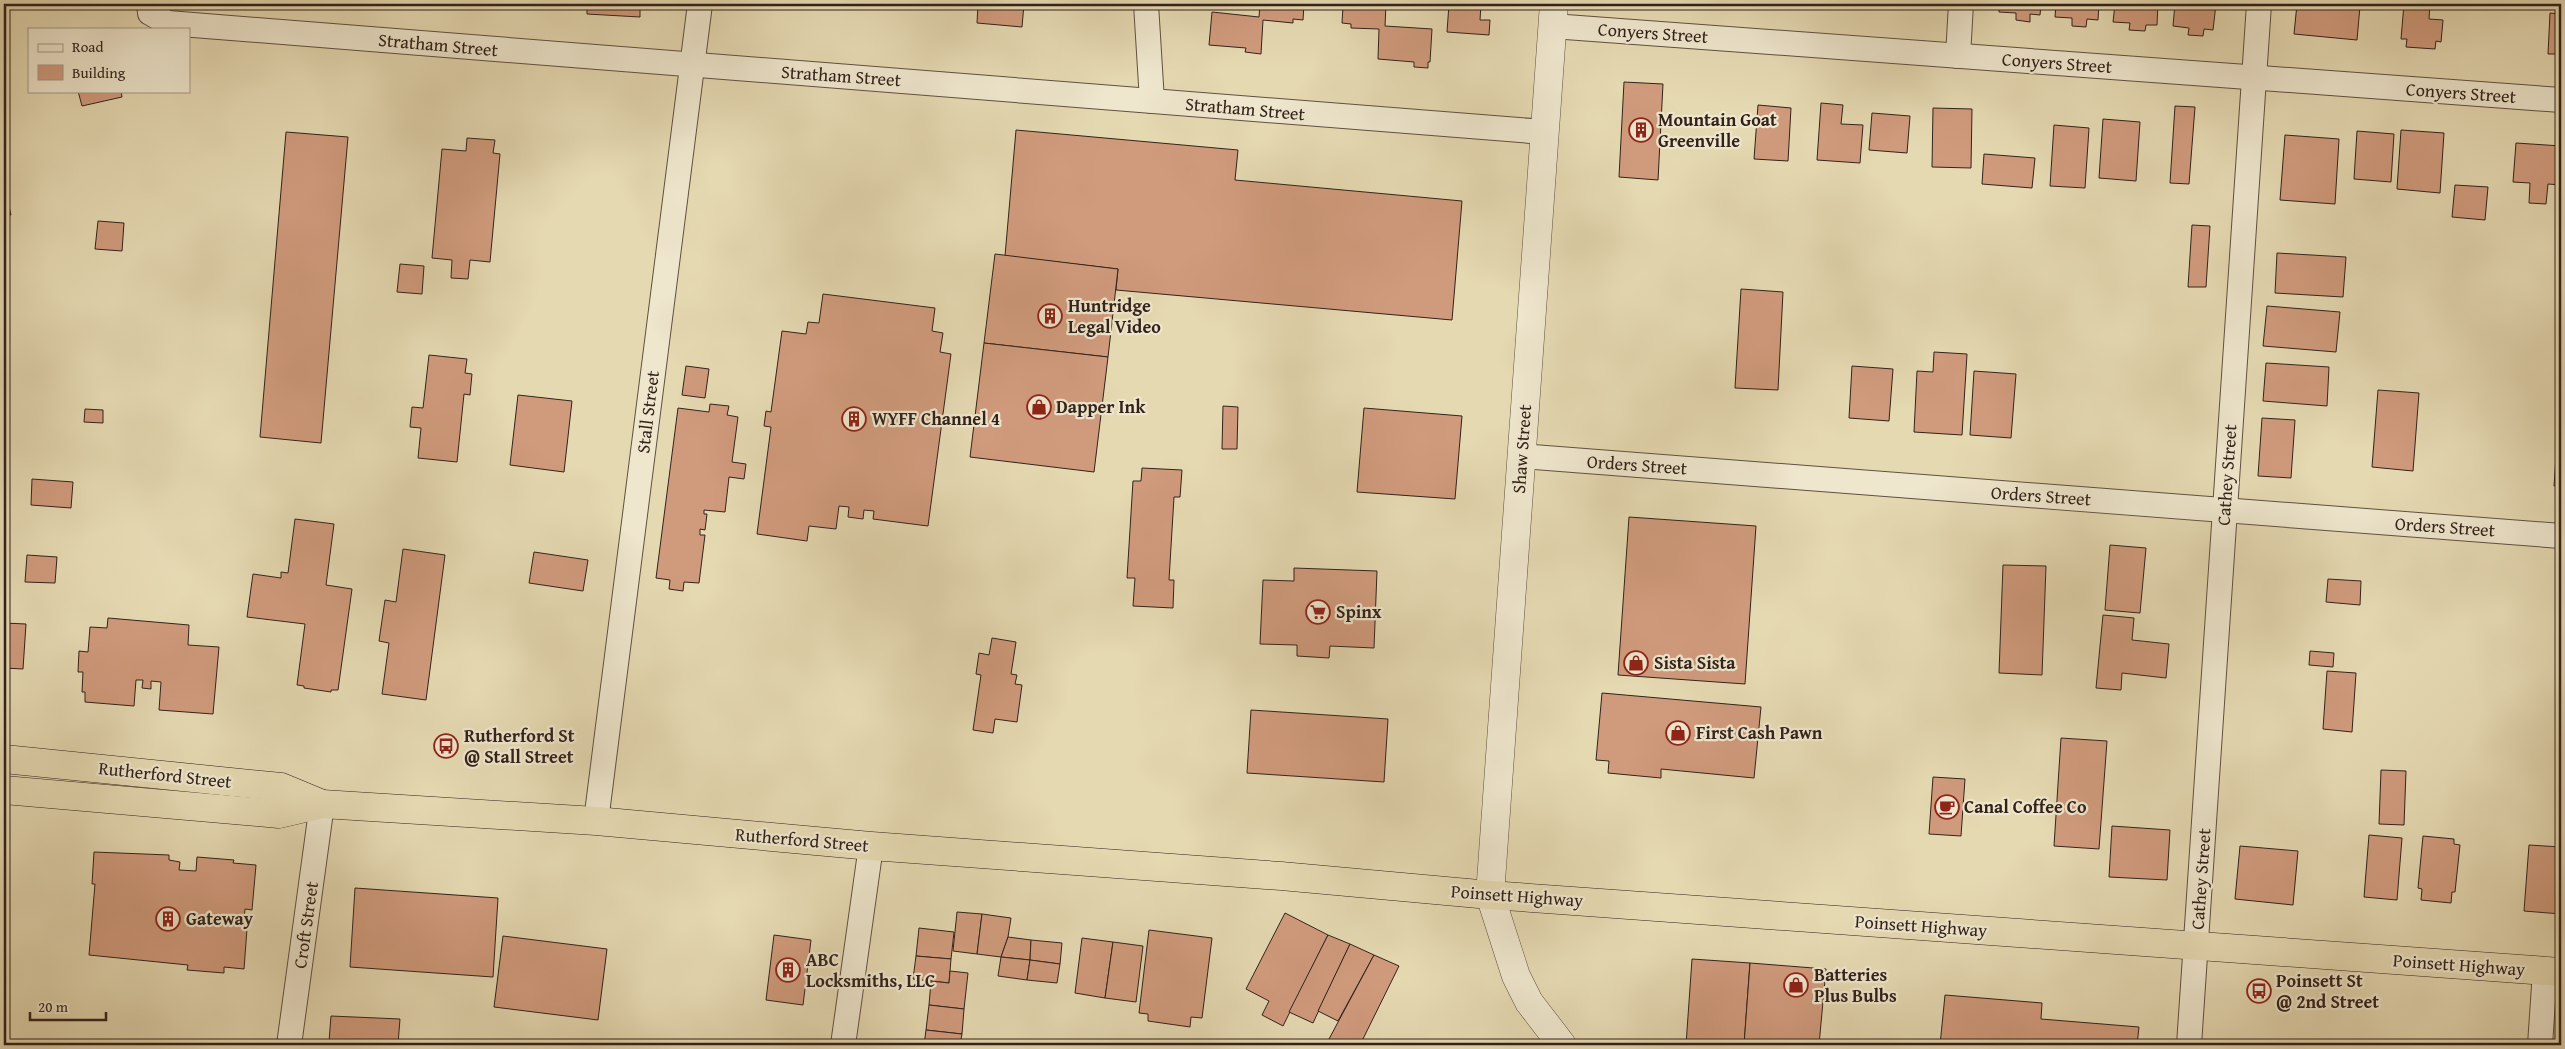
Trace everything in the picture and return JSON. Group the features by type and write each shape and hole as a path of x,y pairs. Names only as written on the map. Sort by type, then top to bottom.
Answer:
{"highway":[{"name":"Rutherford Street","path":"4,759 281,786 322,804"},
{"name":"Rutherford Street","path":"4,790 279,814 322,804 596,821 871,846 1281,876"},
{"name":"Poinsett Highway","path":"1281,876 1490,895 2553,972"}],"street":[{"name":"Stratham Street","path":"149,4 150,13 168,23 1544,132"},
{"name":"Stall Street","path":"596,821 700,4"},
{"path":"1146,4 1152,101"},
{"path":"1958,56 1961,4"},
{"name":"Cathey Street","path":"2189,1045 2259,4"},
{"name":"Conyers Street","path":"1553,15 1958,56 2561,100"},
{"name":"Shaw Street","path":"1490,895 1553,15"},
{"name":"Orders Street","path":"1521,456 2561,536"},
{"name":"Croft Street","path":"289,1045 322,804"},
{"path":"843,1045 871,846"},
{"path":"1490,895 1516,976 1529,1002 1562,1045"},
{"path":"2540,1045 2553,972"}],"building":[{"path":"587,4 649,4 640,5 640,17 587,14"},
{"path":"978,4 1024,4 1022,27 977,23"},
{"path":"1260,4 1304,4 1303,20 1293,19 1293,23 1263,20 1261,54 1245,52 1246,48 1209,45 1212,12 1259,17"},
{"path":"1352,4 1386,4 1385,26 1432,29 1428,68 1414,67 1414,62 1378,59 1379,29 1351,28 1351,24 1342,23 1343,7 1352,7"},
{"path":"1449,4 1481,4 1480,20 1490,20 1489,35 1447,32"},
{"path":"1999,4 2041,4 2040,15 2030,14 2030,22 2016,20 2016,13 1999,12"},
{"path":"2056,4 2099,4 2098,20 2087,19 2086,27 2072,26 2072,18 2055,17"},
{"path":"2115,4 2158,4 2157,25 2146,25 2145,31 2129,30 2130,23 2113,22"},
{"path":"2175,4 2216,4 2213,30 2204,29 2203,36 2188,35 2189,28 2173,26"},
{"path":"2297,4 2360,6 2357,40 2294,34"},
{"path":"2404,4 2430,4 2429,19 2443,20 2441,42 2436,41 2435,49 2406,47 2407,39 2401,39"},
{"path":"2550,13 2561,14 2561,54 2548,54"},
{"name":"Mountain Goat Greenville","path":"1624,82 1663,84 1658,180 1619,177"},
{"path":"78,92 121,92 122,97 82,106"},
{"path":"1821,103 1843,105 1841,124 1863,125 1860,163 1817,160"},
{"path":"1758,105 1791,108 1788,161 1754,159"},
{"path":"2175,106 2195,107 2189,184 2170,183"},
{"path":"1933,108 1972,109 1971,168 1932,167"},
{"path":"1872,113 1910,116 1907,153 1869,150"},
{"path":"2103,119 2140,122 2136,181 2099,178"},
{"path":"2054,125 2089,128 2085,188 2050,186"},
{"path":"1016,130 1238,150 1235,180 1462,201 1452,320 1116,290 1118,269 1005,256"},
{"path":"2401,130 2444,133 2440,193 2397,189"},
{"path":"2357,131 2394,134 2391,182 2354,179"},
{"path":"286,132 348,137 321,443 260,437"},
{"path":"2285,135 2339,139 2335,204 2280,200"},
{"path":"467,138 495,140 493,153 500,154 490,262 470,260 468,279 451,278 452,260 432,258 442,149 466,151"},
{"path":"2516,143 2561,146 2561,185 2548,184 2546,204 2529,203 2530,183 2513,182"},
{"path":"1984,154 2035,158 2032,188 1982,184"},
{"path":"4,185 11,215 4,216"},
{"path":"2455,185 2488,187 2485,220 2452,217"},
{"path":"98,221 124,223 122,251 95,249"},
{"path":"2192,225 2210,226 2206,287 2188,287"},
{"path":"2277,253 2346,257 2343,297 2275,293"},
{"name":"Huntridge Legal Video","path":"995,254 1118,269 1108,357 984,343"},
{"path":"400,264 424,266 422,294 397,292"},
{"path":"1741,289 1783,292 1778,390 1735,388"},
{"name":"WYFF Channel 4","path":"823,294 935,308 932,331 943,333 940,352 951,354 928,526 873,519 874,511 864,510 863,519 848,517 849,507 839,506 836,529 809,526 807,541 757,534 771,427 764,426 766,411 771,412 782,331 806,334 808,322 819,323"},
{"path":"2267,306 2340,312 2336,352 2263,346"},
{"name":"Dapper Ink","path":"984,343 1108,357 1094,472 970,457"},
{"path":"1934,352 1967,354 1962,435 1914,432 1917,371 1933,372"},
{"path":"429,355 467,359 465,373 472,374 470,395 464,394 457,462 418,458 421,428 410,427 412,407 423,408"},
{"path":"2266,363 2329,367 2327,406 2263,401"},
{"path":"686,366 709,369 705,398 682,395"},
{"path":"1852,366 1893,369 1889,421 1849,418"},
{"path":"1974,371 2016,374 2011,438 1970,435"},
{"path":"2378,390 2419,393 2413,471 2372,467"},
{"path":"518,395 572,401 564,472 510,465"},
{"path":"710,404 729,406 727,415 738,417 732,462 746,464 744,479 729,477 725,512 704,510 704,514 707,514 705,530 700,529 700,535 705,535 699,583 684,582 683,591 669,589 670,580 656,578 678,408 709,412"},
{"path":"1223,406 1238,407 1237,449 1222,449"},
{"path":"1364,408 1462,416 1455,499 1357,492"},
{"path":"85,409 103,410 103,423 84,422"},
{"path":"2262,418 2295,420 2291,478 2258,476"},
{"path":"2557,442 2561,442 2561,486 2554,486"},
{"path":"1142,468 1182,470 1180,497 1174,497 1169,580 1174,580 1173,608 1133,606 1135,578 1127,578 1133,481 1141,481"},
{"path":"32,479 73,482 71,508 31,505"},
{"path":"1629,517 1756,526 1745,684 1618,675"},
{"path":"295,519 334,524 326,585 352,589 338,690 331,690 331,692 304,688 304,686 297,685 305,624 247,617 253,574 281,578 281,572 288,573"},
{"path":"2110,545 2146,548 2140,613 2105,610"},
{"path":"403,549 445,555 426,700 382,694 389,643 379,641 385,600 396,602"},
{"path":"534,552 588,560 583,591 529,583"},
{"path":"27,555 57,557 55,583 25,582"},
{"path":"2003,565 2046,566 2042,675 1999,673"},
{"name":"Spinx","path":"1294,568 1377,571 1374,648 1330,646 1329,658 1297,656 1297,645 1260,644 1263,580 1294,581"},
{"path":"2328,579 2361,581 2360,605 2326,602"},
{"path":"2103,615 2134,618 2132,640 2169,644 2166,678 2122,673 2121,690 2096,688"},
{"path":"108,618 189,625 188,645 219,647 213,714 159,710 161,682 151,681 151,689 142,688 143,680 136,680 134,706 85,702 85,692 82,692 83,672 78,672 79,651 88,652 90,627 107,628"},
{"path":"4,623 26,624 23,669 4,668"},
{"path":"992,638 1016,642 1011,674 1017,675 1015,684 1022,685 1017,722 995,719 993,733 973,730 981,675 976,674 979,653 989,655"},
{"path":"2310,651 2334,653 2333,667 2309,665"},
{"path":"2327,671 2356,673 2352,732 2323,729"},
{"name":"First Cash Pawn","path":"1602,693 1761,707 1754,778 1661,769 1661,778 1608,773 1609,761 1596,760"},
{"path":"1251,710 1388,719 1384,782 1247,773"},
{"path":"2061,738 2107,741 2099,849 2054,846"},
{"path":"2381,770 2406,771 2404,825 2379,824"},
{"name":"Canal Coffee Co","path":"1933,777 1965,779 1961,836 1929,834"},
{"path":"2112,826 2170,830 2167,880 2109,877"},
{"path":"2369,835 2402,838 2397,900 2364,897"},
{"path":"2423,836 2454,839 2454,844 2460,845 2455,892 2452,892 2451,903 2421,900 2422,889 2418,888"},
{"path":"2529,845 2561,847 2561,914 2524,911"},
{"path":"2240,846 2298,851 2293,905 2235,899"},
{"name":"Gateway","path":"94,852 169,855 169,860 180,862 179,870 196,871 197,857 234,860 233,863 256,865 252,910 245,909 243,929 247,929 244,969 224,967 224,973 187,970 188,965 89,955 95,884 92,884"},
{"path":"355,888 498,898 493,977 350,967"},
{"path":"957,912 982,914 977,954 953,951"},
{"path":"1285,913 1328,935 1283,1026 1262,1015 1269,1001 1246,989"},
{"path":"982,914 1011,918 1008,937 1001,957 977,954"},
{"path":"919,928 954,932 951,959 916,956"},
{"path":"1149,930 1212,938 1202,1018 1191,1017 1190,1027 1148,1021 1148,1014 1139,1013"},
{"name":"ABC Locksmiths, LLC","path":"774,935 811,940 803,1005 766,1000"},
{"path":"1328,935 1350,944 1313,1023 1289,1012"},
{"path":"503,936 607,949 598,1020 494,1007"},
{"path":"1008,937 1031,940 1030,960 1001,957"},
{"path":"1082,938 1113,942 1105,998 1075,993"},
{"path":"1031,940 1062,943 1060,964 1030,960"},
{"path":"1113,942 1143,946 1136,1002 1105,998"},
{"path":"1350,944 1374,955 1338,1021 1318,1011"},
{"path":"1374,955 1399,966 1360,1045 1341,1045 1329,1039"},
{"path":"916,956 951,959 949,983 913,979"},
{"path":"1001,957 1030,960 1027,980 998,976"},
{"path":"1692,959 1750,963 1744,1045 1686,1045"},
{"path":"1030,960 1060,964 1057,983 1027,980"},
{"path":"1750,963 1826,969 1819,1045 1744,1045"},
{"path":"950,971 968,973 964,1009 929,1005 931,981 949,983"},
{"path":"1945,995 2042,1003 2041,1019 2139,1027 2137,1045 1940,1045"},
{"path":"929,1005 964,1009 962,1034 926,1030"},
{"path":"331,1016 400,1019 398,1044 338,1045 338,1043 329,1042"},
{"path":"926,1030 962,1034 960,1045 924,1045"}],"place":[{"name":"Mountain Goat Greenville","path":"1641,130"},
{"name":"Huntridge Legal Video","path":"1050,316"},
{"name":"Dapper Ink","path":"1039,407"},
{"name":"WYFF Channel 4","path":"854,419"},
{"name":"Spinx","path":"1318,612"},
{"name":"Sista Sista","path":"1636,663"},
{"name":"First Cash Pawn","path":"1678,733"},
{"name":"Rutherford St @ Stall Street","path":"446,746"},
{"name":"Canal Coffee Co","path":"1947,807"},
{"name":"Gateway","path":"168,919"},
{"name":"ABC Locksmiths, LLC","path":"788,970"},
{"name":"Batteries Plus Bulbs","path":"1796,985"},
{"name":"Poinsett St @ 2nd Street","path":"2259,991"}]}
